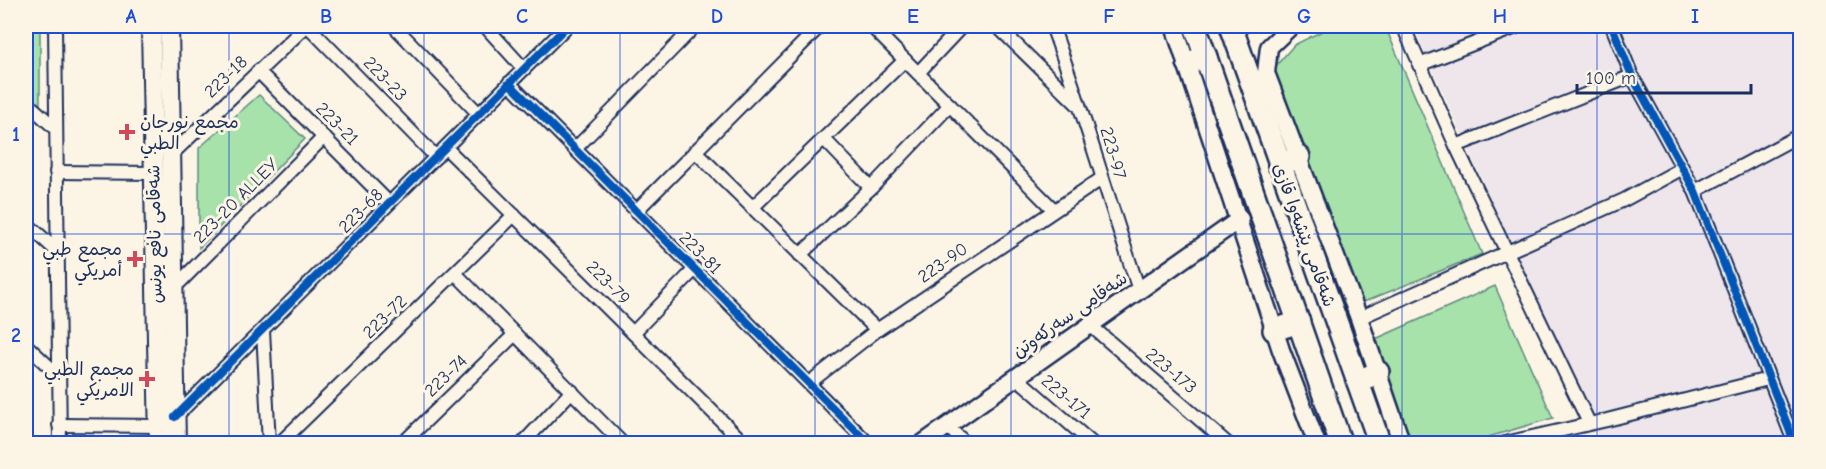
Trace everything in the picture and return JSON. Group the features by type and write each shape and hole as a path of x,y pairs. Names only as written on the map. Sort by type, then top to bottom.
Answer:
{"highway":[{"name":"شەقامی پێشەوا قازی","path":"1195,26 1197,60 1299,322 1341,444"},
{"name":"شەقامی پێشەوا قازی","path":"1231,26 1289,161 1358,382 1380,444"},
{"path":"1274,330 1299,322"},
{"path":"1358,382 1378,372"}],"main road":[{"name":"شەقامی نافع یونس","path":"151,26 154,172 165,330 176,417 176,444"},
{"name":"شەقامی نافع یونس","path":"159,435 165,330 173,289 169,26"}],"street":[{"path":"55,26 60,444"},
{"name":"223-18","path":"172,154 307,26"},
{"name":"223-23","path":"307,26 436,157"},
{"path":"394,26 479,114"},
{"path":"485,26 524,69"},
{"name":"223-68","path":"176,417 567,26"},
{"path":"574,149 695,26"},
{"path":"636,211 820,26"},
{"path":"871,26 1053,209"},
{"path":"918,73 962,26"},
{"path":"997,26 1082,109"},
{"name":"223-97","path":"1052,26 1082,109 1101,179 1139,290"},
{"path":"1174,26 1197,60 1240,219 1274,330 1317,444"},
{"path":"1291,26 1269,47 1265,63 1289,161 1359,318 1402,444"},
{"path":"1403,26 1456,146 1509,252 1589,423"},
{"path":"1419,65 1519,26"},
{"path":"1612,26 1632,76 1695,191 1795,444"},
{"path":"752,208 905,60"},
{"name":"223-21","path":"258,71 389,204"},
{"path":"1456,146 1632,76"},
{"name":"223-81","path":"509,83 869,444"},
{"path":"26,102 55,128"},
{"path":"800,255 871,188 950,105"},
{"path":"1695,191 1800,135"},
{"name":"223-20 ALLEY","path":"173,289 324,137"},
{"path":"824,139 871,188"},
{"name":"223-79","path":"446,148 741,440"},
{"path":"695,152 877,330"},
{"path":"1359,318 1624,200 1681,169"},
{"path":"56,172 154,172"},
{"name":"223-90","path":"809,383 877,330 1053,209 1101,179"},
{"name":"223-72","path":"279,444 514,215"},
{"name":"شەقامی سەرکەوتن","path":"922,444 1240,219"},
{"path":"26,223 57,251"},
{"path":"633,333 695,269"},
{"path":"456,274 623,444"},
{"name":"223-173","path":"1090,325 1228,444"},
{"path":"263,330 268,444"},
{"name":"223-74","path":"402,444 515,334"},
{"path":"26,345 59,376"},
{"name":"223-171","path":"1016,377 1093,444"},
{"path":"1501,444 1768,379"},
{"path":"522,444 572,391"},
{"path":"59,425 159,435"},
{"path":"946,426 967,444"},
{"path":"727,444 741,440"}],"shaded area":[{"path":"1413,26 1800,26 1800,443 1560,443 1597,435"}],"green space":[{"path":"26,26 40,26 40,115 26,103"},
{"path":"1332,26 1385,26 1482,254 1359,304 1274,68 1294,45"},
{"path":"259,95 305,139 199,248 199,148"},
{"path":"1495,286 1553,418 1468,443 1408,443 1371,341"}],"cycle path":[{"path":"175,417 567,26"},
{"path":"1612,26 1632,76 1695,191 1795,444"},
{"path":"509,83 869,444"}],"place":[{"name":"مجمع نورجان الطبي","path":"127,132"},
{"name":"مجمع طبي أمریکي","path":"135,259"},
{"name":"مجمع الطبي الامريكي","path":"147,379"}]}
